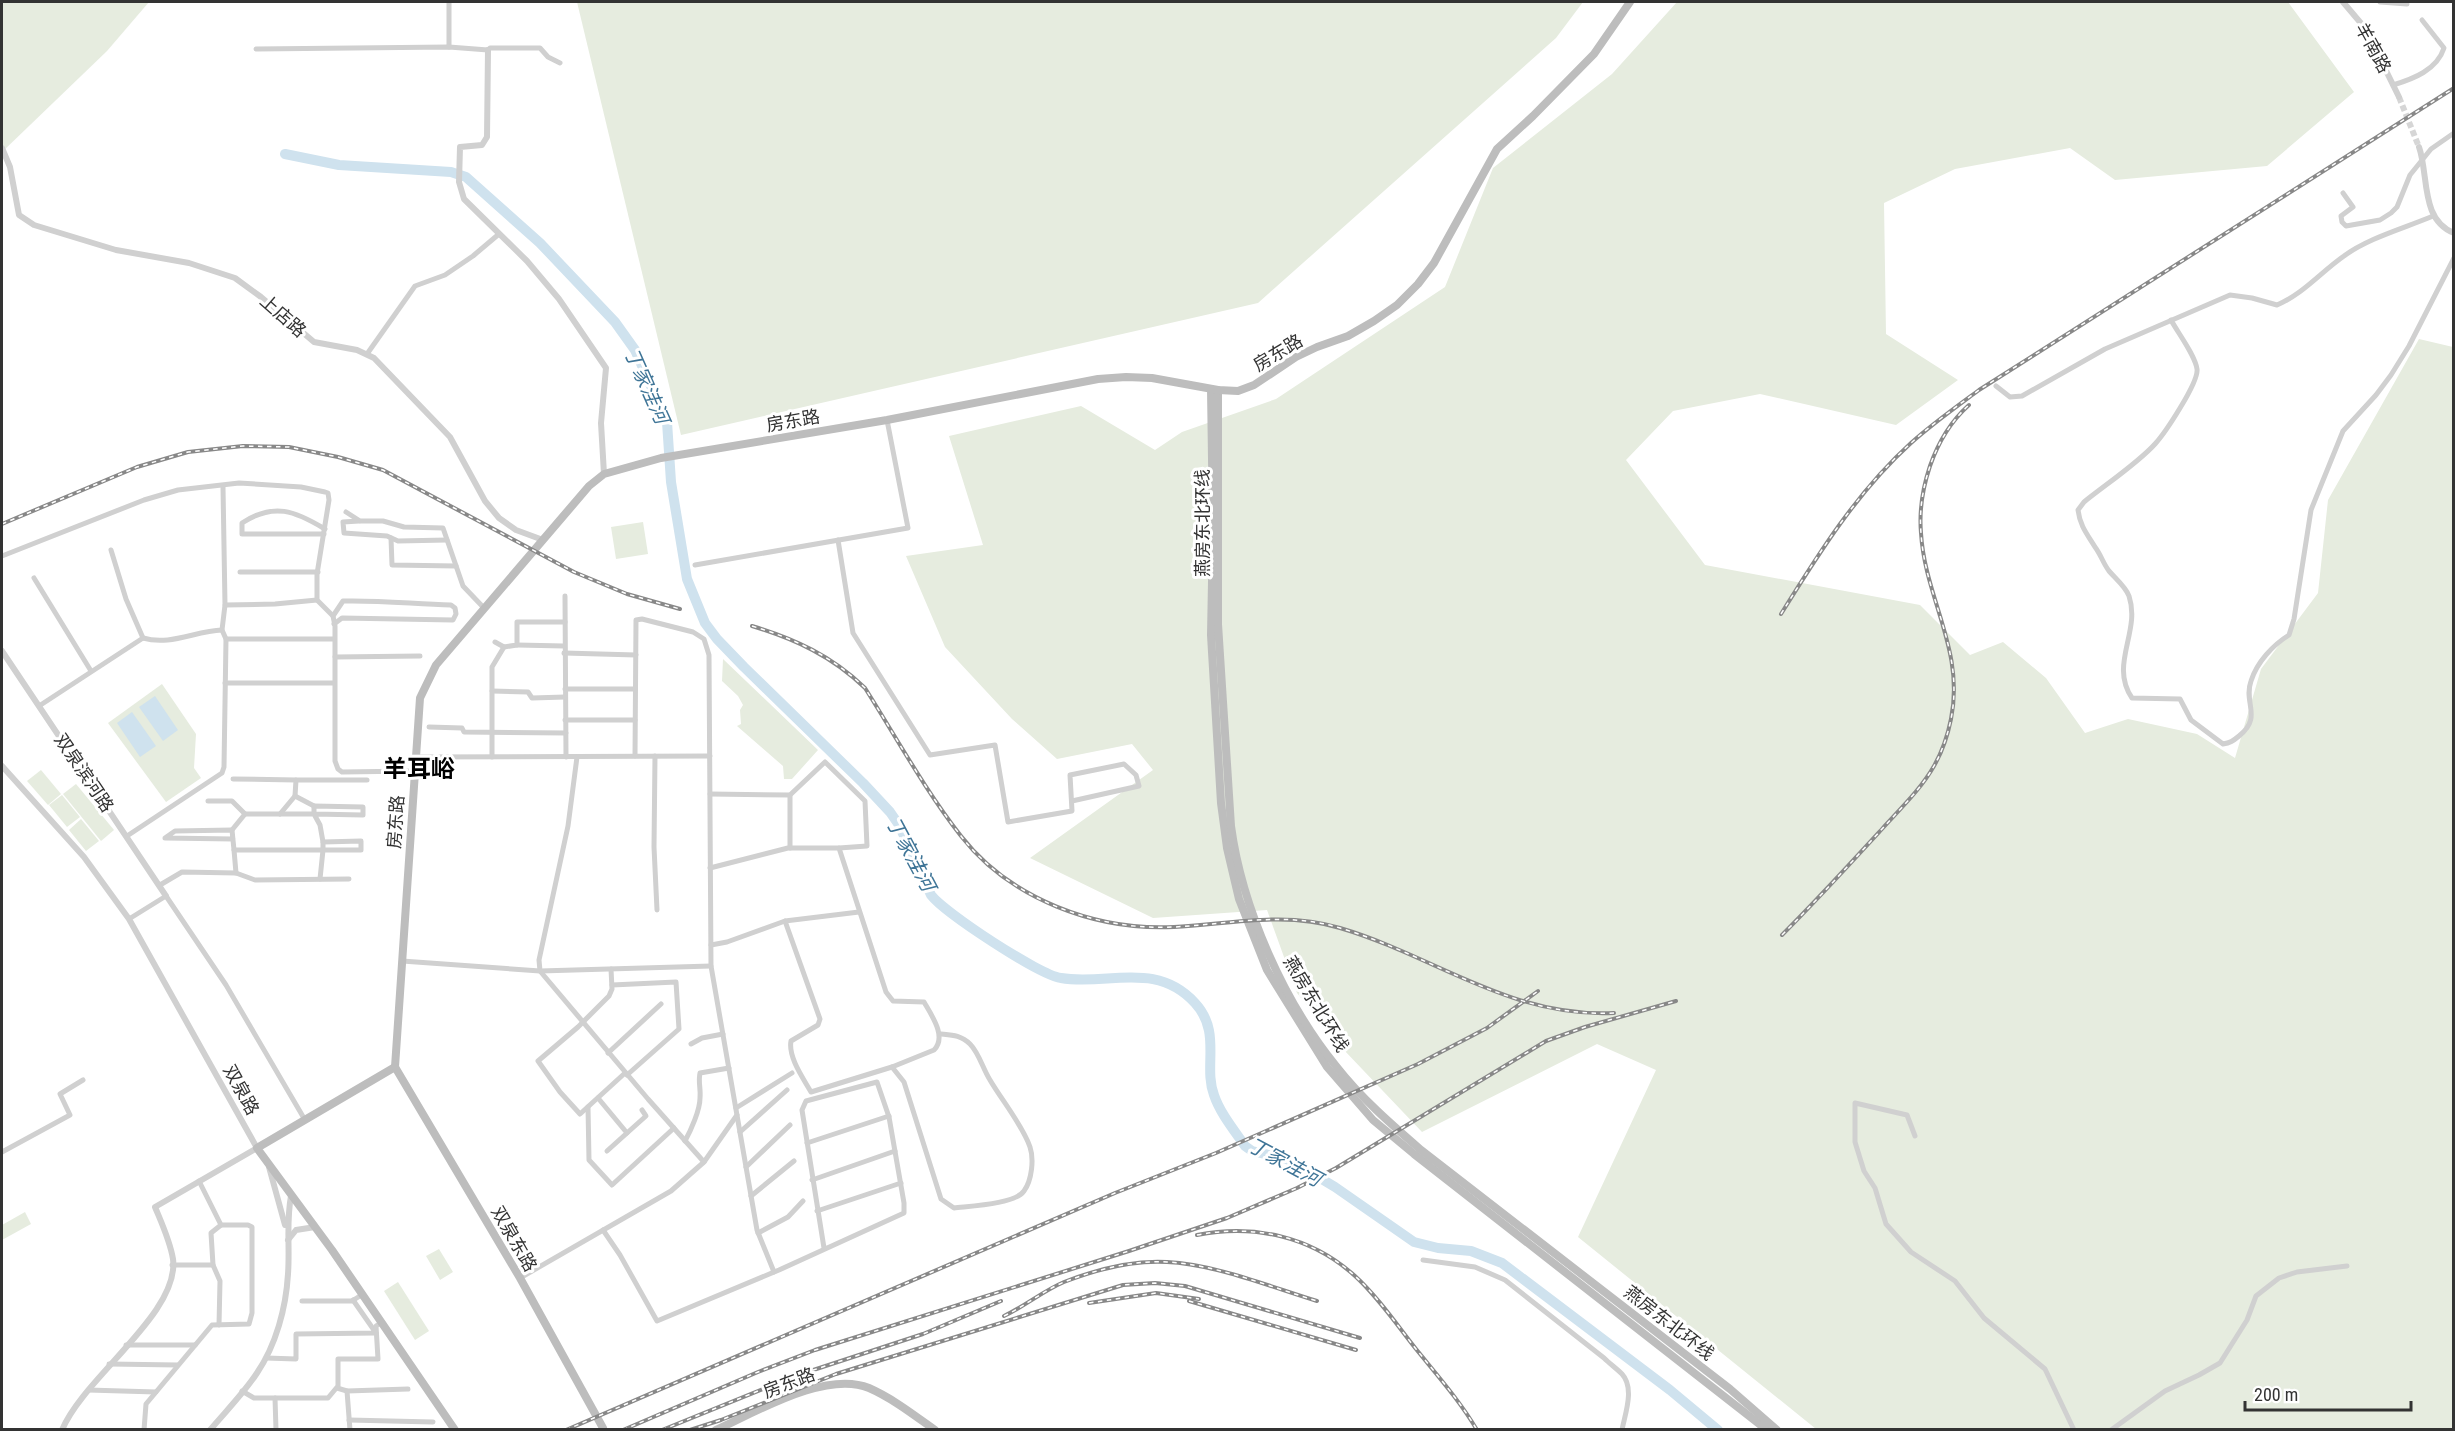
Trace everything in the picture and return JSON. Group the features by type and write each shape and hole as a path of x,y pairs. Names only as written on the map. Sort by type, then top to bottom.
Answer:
{"main road":[{"name":"房东路","path":"395,1067 414,771 419,704 423,687 436,665 589,486 604,474 661,458 887,420 1098,379 1126,376 1152,378 1214,390 1238,391 1254,385 1296,357 1348,336 1374,321 1397,305 1418,284 1434,263 1497,149 1594,54 1630,2"},
{"name":"燕房东北环线","path":"1214,390 1218,624 1224,746 1233,848 1242,898 1267,970 1327,1067 1373,1120 1767,1430"},
{"name":"燕房东北环线","path":"1242,898 1299,1011 1335,1064 1380,1115 1421,1150 1730,1389 1777,1430"},
{"path":"257,1148 395,1067"},
{"name":"双泉东路","path":"395,1067 520,1278 603,1428"},
{"name":"双泉路","path":"257,1148 363,1294 455,1430"},
{"name":"房东路","path":"717,1430 816,1385 834,1384 867,1387 935,1430"}],"street":[{"path":"449,2 449,47"},
{"name":"羊南路","path":"2343,2 2365,28 2399,97"},
{"path":"2380,2 2407,4"},
{"path":"2393,85 2420,76 2442,54 2444,48 2422,20"},
{"path":"256,49 449,47 488,50 490,48 540,48 548,57 560,63"},
{"path":"488,50 487,137 482,145 460,147 459,182 464,199 527,261 559,299 606,368 601,423 604,474"},
{"path":"2343,193 2353,207 2341,216 2346,226 2380,220 2397,207 2410,175 2430,149 2454,134"},
{"path":"2419,147 2433,216 2441,226 2454,234"},
{"name":"上店路","path":"2,148 10,167 19,215 33,225 116,250 189,263 235,278 314,342 367,354 385,368 450,437 485,501 499,518 516,530 543,540"},
{"path":"1996,386 2010,397 2022,396 2104,349 2230,295 2277,305 2310,285 2344,256 2360,246 2433,216"},
{"path":"367,354 415,286 445,275 499,234"},
{"path":"2170,320 2194,360 2197,370 2196,380 2156,444 2084,502 2078,510 2079,518 2101,562 2128,595 2131,625 2129,646 2122,665 2127,690 2132,698 2181,699 2192,720 2223,744 2231,743 2247,730 2251,723 2249,690 2255,673 2275,644 2289,635 2294,619 2311,510 2343,431 2376,396 2391,375 2409,346 2454,258"},
{"path":"695,565 908,528 887,420"},
{"path":"2,556 144,500 178,490 223,487 239,483 301,487 325,492 329,500 318,572 317,600 333,616 334,624 338,769 342,772 414,771"},
{"path":"127,836 222,773 224,767 226,639 222,630 225,605 223,487"},
{"path":"278,510 298,513 324,532 242,534 242,523 258,514 278,510"},
{"path":"346,512 360,521"},
{"path":"447,540 398,541 391,538 344,533 343,522 383,521 404,527 443,528 463,586 484,608"},
{"path":"391,538 392,565 456,566"},
{"path":"838,540 853,633 930,755 995,745 1008,822 1072,811 1070,775 1124,764 1136,775 1139,786 1072,801"},
{"path":"111,550 126,599 143,638 154,642 165,641 222,630"},
{"path":"240,572 318,572"},
{"path":"34,578 91,671"},
{"path":"565,596 566,757"},
{"path":"225,605 317,600"},
{"path":"333,616 343,601 388,600 397,604 451,605 455,608 456,614 453,620 342,618 334,624"},
{"path":"635,756 636,620 657,622 693,632 704,639 710,655 711,966 758,1233 774,1272"},
{"path":"517,645 517,622 564,622"},
{"path":"39,706 143,638"},
{"path":"226,639 334,639"},
{"path":"495,642 504,647 564,646"},
{"path":"492,757 492,667 504,647"},
{"name":"双泉滨河路","path":"2,651 166,896"},
{"path":"564,653 636,655"},
{"path":"335,657 420,656"},
{"path":"225,683 334,682"},
{"path":"565,689 635,689"},
{"path":"492,691 528,692 532,698 565,697"},
{"path":"565,720 635,720"},
{"path":"429,727 462,728 464,732 566,733"},
{"path":"655,756 654,847 657,910"},
{"path":"415,758 710,756"},
{"path":"577,757 568,826 539,960 540,970 582,1023 704,1162"},
{"path":"710,794 790,795 825,762 865,801 867,846 790,848 710,868"},
{"name":"双泉路","path":"2,766 84,857 129,919 257,1148"},
{"path":"233,780 367,780"},
{"path":"280,814 295,796 296,780"},
{"path":"790,795 790,848"},
{"path":"208,801 232,801 245,814 363,815 363,807 314,806 295,796"},
{"path":"314,806 314,814 320,825 323,842 320,879"},
{"path":"236,873 232,830 245,814"},
{"path":"232,830 175,831 165,838 233,839"},
{"path":"234,850 361,850 361,841 323,842"},
{"path":"784,921 820,1019 818,1025 790,1044 793,1058 811,1092 892,1067 934,1050 938,1046 940,1035 923,1001 891,1000 839,848"},
{"path":"160,885 182,872 236,873 255,880 349,879"},
{"path":"129,919 166,896 226,985 305,1120"},
{"path":"711,945 727,942 784,921 859,912"},
{"path":"402,961 540,970 711,966"},
{"path":"611,969 612,985 609,996 538,1062 580,1114 679,1029 676,982 612,985"},
{"path":"608,1053 661,1004"},
{"path":"691,1044 702,1038 723,1034"},
{"path":"892,1067 904,1082 941,1200 954,1208 995,1203 1019,1196 1029,1182 1032,1169 1031,1148 1026,1137 971,1045 960,1036 940,1035"},
{"path":"685,1141 698,1111 700,1073 729,1068"},
{"path":"520,1278 671,1191 704,1162 736,1111 792,1073"},
{"path":"2,1152 70,1115 60,1094 83,1080"},
{"path":"603,1230 620,1255 657,1321 774,1272 904,1213 889,1116 877,1082 806,1101 802,1110 824,1248"},
{"path":"740,1132 787,1090"},
{"path":"598,1098 627,1133"},
{"path":"1915,1136 1906,1115 1855,1103 1855,1142 1864,1171 1875,1188 1886,1224 1911,1252 1955,1281 1984,1318 2045,1369 2074,1430"},
{"path":"588,1107 589,1160 612,1185 674,1128"},
{"path":"607,1151 646,1116 642,1110"},
{"path":"807,1143 889,1116"},
{"path":"746,1167 790,1125"},
{"path":"62,1430 88,1390 161,1305 172,1265 168,1239 155,1207 257,1148"},
{"path":"812,1180 895,1151"},
{"path":"751,1196 794,1161"},
{"path":"269,1167 288,1240"},
{"path":"199,1182 221,1226"},
{"path":"817,1211 901,1183"},
{"path":"210,1430 256,1375 266,1358 284,1307 288,1274 287,1218 291,1196"},
{"path":"758,1233 788,1218 803,1200"},
{"path":"144,1430 146,1404 212,1325 219,1325 249,1324 252,1313 252,1227 248,1225 221,1226 211,1233 213,1265 220,1281 219,1325"},
{"path":"288,1240 296,1230 315,1227"},
{"path":"1423,1260 1475,1267 1505,1280 1604,1358 1623,1375 1629,1393 1622,1430"},
{"path":"172,1265 213,1265"},
{"path":"2111,1430 2165,1391 2220,1363 2247,1320 2256,1296 2279,1278 2297,1272 2347,1266"},
{"path":"302,1301 353,1300 363,1294"},
{"path":"353,1300 376,1333"},
{"path":"242,1392 254,1398 328,1398 337,1388 338,1359 378,1359 376,1326 382,1322"},
{"path":"266,1358 296,1359 296,1334 376,1333"},
{"path":"126,1345 195,1345"},
{"path":"109,1364 178,1365"},
{"path":"337,1388 347,1391 408,1389"},
{"path":"88,1390 156,1392"},
{"path":"347,1391 350,1430"},
{"path":"275,1398 276,1430"},
{"path":"349,1420 434,1422"}],"shaded area":[{"path":"2,2 149,2 107,51 2,152"},
{"path":"577,2 1583,2 1556,38 1258,303 681,435"},
{"path":"1677,2 2288,2 2354,92 2267,166 2115,180 2070,148 1955,169 1884,203 1886,334 1958,380 1896,425 1760,394 1673,411 1626,460 1705,565 1920,605 1970,655 2003,642 2046,678 2085,733 2128,719 2197,734 2235,758 2261,669 2318,593 2328,500 2419,339 2453,347 2453,1429 1816,1429 1578,1237 1656,1070 1597,1044 1422,1132 1343,1049 1297,993 1267,910 1153,918 1030,858 1153,770 1132,744 1057,759 1012,719 945,647 906,556 983,545 949,436 1081,406 1155,450 1182,432 1276,399 1445,287 1493,168 1612,74"},
{"path":"643,522 648,554 616,559 611,527"},
{"path":"723,659 818,750 792,779 784,779 783,766 737,726 741,724 740,710 743,705 738,696 722,681"},
{"path":"162,684 196,734 194,768 201,778 166,802 108,723"},
{"path":"41,770 61,794 48,805 27,781"},
{"path":"76,784 114,830 101,841 63,794"},
{"path":"62,795 80,817 67,827 49,805"},
{"path":"81,819 99,841 86,851 69,830"},
{"path":"25,1212 31,1224 2,1240 2,1225"},
{"path":"439,1249 453,1272 440,1280 426,1256"},
{"path":"398,1282 429,1331 415,1340 384,1291"}],"water":[{"path":"155,696 178,730 163,741 139,707"},
{"path":"132,712 156,746 140,757 117,723"}],"waterway":[{"name":"丁家洼河","path":"285,154 339,165 451,172 466,177 540,243 615,322 635,350 667,422 671,482 687,579 705,623 744,667 890,812 899,825 931,895 940,904 1014,955 1061,978 1078,980 1148,978 1164,982 1180,990 1195,1003 1203,1014 1210,1037 1210,1072 1214,1095 1224,1115 1245,1146 1252,1151 1287,1159 1300,1166 1335,1187 1414,1242 1438,1248 1471,1251 1502,1263 1670,1390 1718,1430"}],"tunnel":[{"path":"2399,97 2419,147"}],"railway":[{"path":"1781,614 1856,503 1891,462 1936,422 1979,390 2454,88"},
{"path":"1782,935 1917,791 1940,755 1951,719 1954,694 1953,670 1949,647 1924,557 1921,507 1930,466 1937,449 1951,425 1969,405"},
{"path":"2,524 137,467 188,452 243,446 289,447 338,457 383,470 574,572 627,594 680,609"},
{"path":"752,626 812,650 839,667 865,688 923,782 961,836 981,858 1004,877 1029,894 1057,907 1085,917 1144,927 1278,919 1319,923 1375,940 1507,996 1541,1006 1576,1012 1614,1013"},
{"path":"566,1430 1115,1193 1216,1153 1418,1064 1487,1028 1538,991"},
{"path":"623,1430 815,1350 1227,1218 1297,1188 1336,1168 1546,1041 1585,1027 1676,1001"},
{"path":"1197,1235 1240,1231 1281,1236 1320,1251 1338,1262 1355,1276 1379,1302 1456,1398 1477,1430"},
{"path":"1004,1316 1056,1286 1076,1278 1114,1267 1154,1262 1204,1267 1317,1301"},
{"path":"690,1430 836,1374 1123,1285 1155,1283 1185,1286 1360,1338"},
{"path":"1089,1303 1156,1293 1199,1299"},
{"path":"662,1430 795,1376 923,1334 1001,1301"},
{"path":"1189,1301 1356,1350"}],"district":[{"name":"羊耳峪","path":"419,769"}]}
